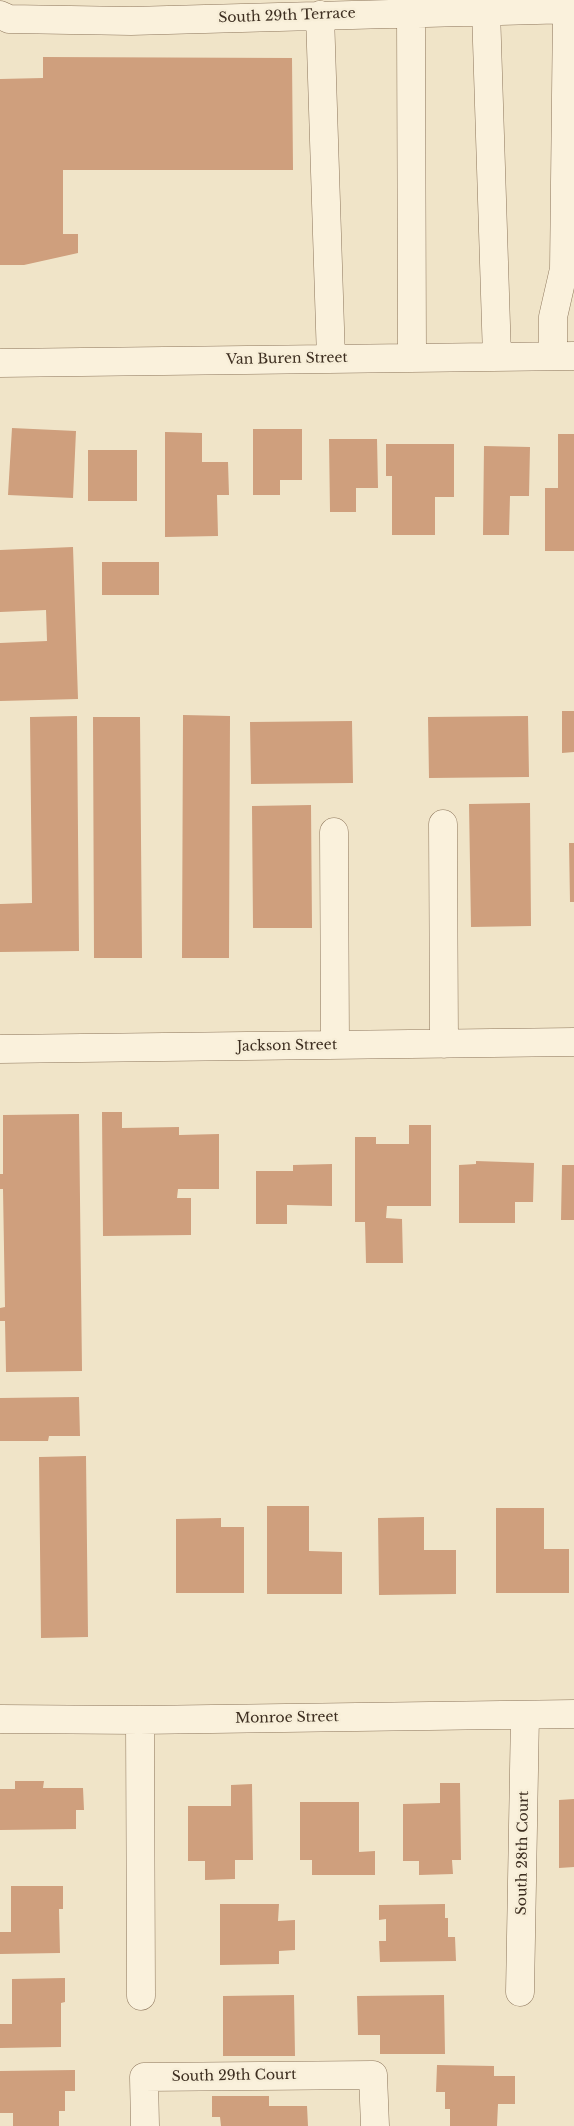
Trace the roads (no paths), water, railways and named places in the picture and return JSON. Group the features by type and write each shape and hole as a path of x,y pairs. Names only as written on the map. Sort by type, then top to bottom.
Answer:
{"street":[{"name":"South 29th Terrace","path":"0,15 9,19 131,21 184,9 320,15 486,10 520,5 559,7"},
{"path":"559,7 569,270 553,317 563,356"},
{"path":"486,10 497,357"},
{"path":"411,12 412,358"},
{"path":"320,15 331,359"},
{"name":"Van Buren Street","path":"0,363 563,356"},
{"path":"443,824 444,1044"},
{"path":"334,832 335,1045"},
{"name":"Jackson Street","path":"0,1049 574,1042"},
{"name":"Monroe Street","path":"0,1719 140,1720 574,1714"},
{"name":"South 28th Court","path":"520,1992 525,1715"},
{"path":"140,1720 142,1996"},
{"name":"South 29th Court","path":"145,2126 144,2077 373,2075 375,2126"}]}
